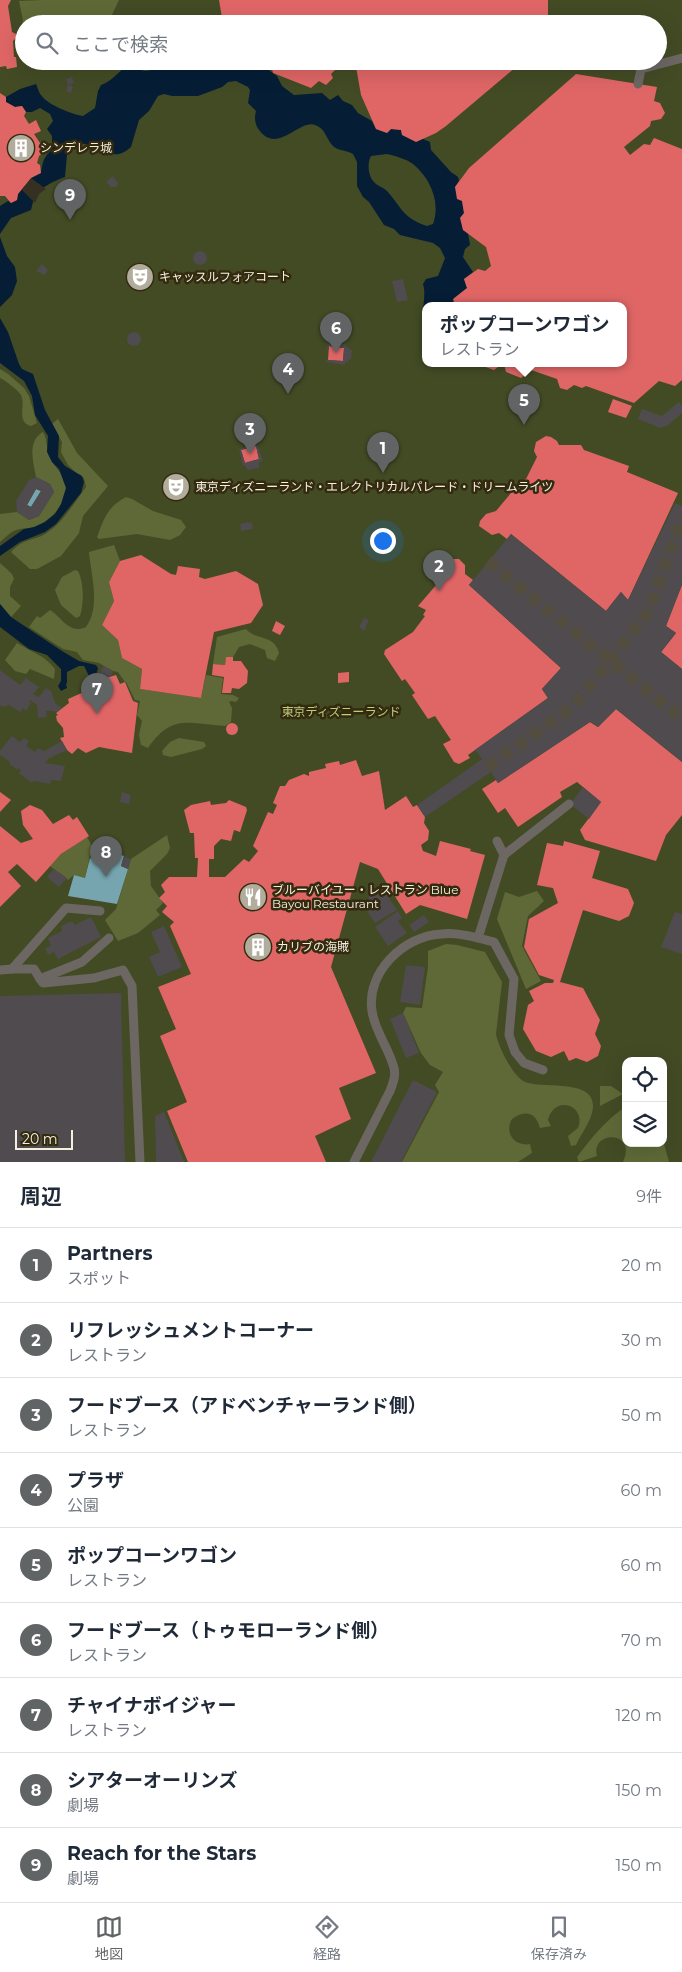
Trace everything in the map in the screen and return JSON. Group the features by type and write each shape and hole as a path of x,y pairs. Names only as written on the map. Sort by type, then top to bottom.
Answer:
{"lane":[{"path":"667,62 682,58"},
{"path":"638,84 641,70"},
{"path":"478,938 504,855 569,804"},
{"path":"497,841 504,855"},
{"path":"12,969 66,908 100,911"},
{"path":"354,1162 390,1091 394,1078 394,1069 374,1024 372,996 377,976 392,956 408,945 426,937 449,933 494,942 514,980 509,1035 515,1052 524,1063 543,1070"},
{"path":"40,979 82,962 109,938"},
{"path":"0,970 34,969 43,983 94,978 124,970 132,986 140,1162"}],"green space":[{"name":"東京ディズニーランド","path":"0,0 682,0 682,1162 0,1162"},
{"path":"119,0 112,15 22,15 19,1"},
{"path":"0,369 24,388 29,396 37,423 31,426 26,424 23,417 21,395 0,378"},
{"path":"58,419 77,453 108,486 83,516 79,533 61,556 37,569 30,569 11,552 26,541 43,535 59,523 86,487 84,478 68,465 61,452 62,442 52,424"},
{"path":"43,432 50,458 65,481 66,495 59,508 47,520 33,528 14,531 0,542 0,514 17,512 29,520 39,516 54,492 50,484 36,477 32,452 35,441"},
{"path":"126,497 153,511 181,520 186,527 180,535 170,540 137,534 99,539 97,537 110,509"},
{"path":"114,545 120,561 109,582 114,601 102,625 118,640 122,658 142,669 140,689 201,698 206,675 223,678 221,694 233,695 239,698 236,702 229,702 232,708 231,722 225,726 191,723 173,725 157,737 148,748 141,745 139,735 142,721 137,715 140,701 135,700 126,682 118,672 99,663 83,660 77,652 63,649 29,627 37,616 40,618 50,610 70,627 80,629 86,627 91,619 94,601 89,552"},
{"path":"0,563 12,574 14,579 10,587 10,596 21,606 11,617 0,604"},
{"path":"75,570 78,571 80,576 83,593 80,616 76,618 61,605 55,590 62,577"},
{"path":"246,629 250,633 269,640 277,647 279,653 275,661 267,658 265,650 250,644 239,647 233,657 226,657 225,665 213,664 217,637"},
{"path":"17,643 51,664 55,669 54,679 30,669 26,674 15,671 5,660"},
{"path":"179,738 204,742 206,746 202,749 171,757 163,755 162,751 170,742"},
{"path":"167,835 170,848 167,854 150,871 151,886 163,903 156,910 160,915 138,933 118,941 105,920 116,909 131,859"},
{"path":"87,837 92,846 85,878 74,875 68,880 50,866 61,854"},
{"path":"537,891 544,901 528,916 522,946 541,981 526,989 497,919 505,892 519,897"},
{"path":"446,944 485,952 502,982 496,1034 511,1068 520,1079 533,1084 577,1088 591,1098 593,1107 591,1117 576,1145 571,1146 568,1136 578,1128 580,1120 578,1113 569,1106 563,1105 556,1107 551,1112 548,1120 551,1126 540,1128 536,1119 526,1113 512,1119 509,1129 512,1138 519,1143 530,1144 532,1153 518,1162 402,1162 439,1092 435,1085 443,1072 430,1065 421,1053 403,1013 406,1007 422,1008 428,967 428,951"},
{"path":"600,1086 611,1086 622,1093 622,1095 600,1106"},
{"path":"622,1110 622,1142 613,1137 606,1138 600,1141 597,1147 597,1156 579,1162 577,1157 593,1137"},
{"path":"625,1147 665,1147 669,1162 623,1162 626,1151"}],"water":[{"path":"122,70 269,70 277,76 282,86 294,95 322,93 330,100 338,95 343,101 352,105 358,113 372,121 376,129 387,133 391,129 401,130 402,135 430,142 431,150 458,177 459,181 455,187 462,201 464,213 461,218 463,230 468,233 470,245 465,249 463,257 473,272 464,279 467,288 454,299 454,302 424,302 423,284 426,279 438,276 445,258 440,248 433,243 400,235 394,229 384,225 357,186 357,162 353,154 334,147 318,126 309,125 302,127 281,138 266,137 259,130 256,123 256,111 248,103 250,90 236,81 228,82 222,87 198,96 172,96 164,94 158,96 149,111 139,120 131,147 123,152 110,154 90,145 75,144 67,155 65,177 40,191 34,198 31,210 11,218 0,234 0,206 8,201 11,203 17,200 18,194 31,178 41,172 45,157 52,150 52,136 47,129 53,121 50,114 40,108 32,112 26,112 22,106 15,107 6,102 6,97 20,89 36,84 44,99 54,106 83,116 95,108 101,85","holes":["387,154 413,164 429,183 436,207 433,224 427,226 413,220 387,191 377,185 370,176 369,162 371,156"]},
{"path":"0,237 7,256 15,267 17,281 12,295 0,307"},
{"path":"0,318 8,332 19,364 22,369 33,374 45,410 59,436 58,457 65,466 82,476 84,482 81,493 56,524 45,532 20,542 0,556 0,546 24,529 45,522 55,514 61,504 66,488 59,469 52,462 47,452 48,436 35,415 32,396 24,381 0,363"},
{"path":"0,604 11,617 62,651 79,661 96,665 98,668 96,675 90,678 84,666 79,666 67,672 67,688 61,691 58,686 61,681 61,669 47,655 29,649 0,627"}],"pier":[{"path":"31,178 46,189 39,194 35,203 22,190"}],"building: 商業":[{"path":"0,0 11,0 8,6 12,32 15,34 13,41 15,67 7,69 6,66 0,67"},
{"path":"219,0 548,0 548,15 222,15"},
{"path":"272,70 335,70 331,74 333,78 326,85 319,81 311,88 273,73"},
{"path":"357,70 512,70 446,126 416,142 402,135 401,130 391,129 387,133 376,129 361,95"},
{"path":"576,74 657,87 654,101 660,103 665,113 661,119 651,121 650,126 624,147 630,155 644,144 650,145 654,138 682,149 682,380 675,386 659,381 634,403 586,386 582,388 574,385 567,390 560,388 557,379 531,370 521,378 506,372 505,367 627,367 627,302 454,302 453,299 467,288 464,279 478,269 485,271 491,266 486,247 463,230 460,218 464,213 462,201 457,199 455,187 469,168"},
{"name":"シンデレラ城","path":"0,93 6,97 6,102 15,107 22,106 26,112 24,116 29,124 36,120 41,131 34,134 44,149 37,163 40,165 41,173 31,178 18,194 17,200 11,203 5,196 0,196"},
{"path":"329,346 344,348 343,361 328,360"},
{"path":"486,367 498,367 494,370"},
{"path":"613,399 632,406 626,418 608,412"},
{"path":"546,436 557,441 559,445 581,445 584,450 629,466 627,472 678,493 628,600 621,592 606,611 511,534 507,539 499,533 492,535 479,526 480,521 486,514 496,511 521,481 526,479 537,457 534,451 536,442"},
{"path":"256,446 259,459 245,463 241,450"},
{"path":"141,555 171,574 176,575 178,566 200,569 199,577 205,579 236,571 258,584 263,605 251,623 214,632 201,698 140,689 142,669 122,658 118,640 102,625 114,601 109,582 120,561"},
{"path":"449,559 459,559 465,565 465,574 473,580 469,585 561,668 542,689 548,698 468,755 470,758 459,764 454,762 443,744 451,740 435,716 428,719 412,695 415,693 405,679 402,681 384,654 385,650 413,632 425,616 423,615 426,610 418,606 444,576 442,568"},
{"path":"682,585 682,669 661,652 676,633 666,626"},
{"path":"276,621 285,626 280,635 272,631"},
{"path":"226,657 233,657 233,661 241,661 248,671 247,683 239,689 232,688 231,693 222,693 224,677 212,675 213,664 225,665"},
{"path":"349,672 349,682 338,683 338,673"},
{"path":"116,675 120,684 125,682 133,701 138,703 132,753 99,747 86,753 78,748 72,754 67,750 60,738 64,737 63,728 57,721 56,716 58,715 56,713 69,703 68,699 86,691 83,685"},
{"path":"616,709 682,762 682,815 666,835 656,861 585,840 580,830 601,802 577,782 560,792 562,797 518,827 505,808 498,813 482,789 496,780 498,783 590,722 598,727"},
{"path":"230,723 234,723 238,729 234,735 230,735 226,731 226,727"},
{"name":"カリブの海賊","path":"356,760 362,776 379,771 385,810 406,796 413,807 417,805 425,817 424,823 429,831 428,840 421,845 423,851 436,856 440,841 471,849 470,851 485,855 467,919 420,905 406,914 378,869 360,862 331,967 376,1073 339,1088 351,1119 315,1136 326,1162 188,1162 167,1111 187,1102 160,1036 176,1029 158,987 191,974 170,926 174,922 162,912 167,906 159,898 165,892 161,885 169,877 197,877 198,858 195,858 194,833 190,833 184,810 191,805 210,801 211,805 226,803 229,800 246,807 247,810 240,832 234,830 231,841 221,839 214,846 214,859 209,859 209,877 225,877 244,859 249,862 258,851 253,846 268,812 273,814 277,805 273,803 280,786 285,786 289,780 304,774 309,776 309,772 326,768 325,764 339,761 340,765"},
{"path":"0,792 11,800 0,812"},
{"path":"30,805 42,810 53,824 69,815 73,820 77,817 89,836 61,854 36,882 17,864 8,872 21,886 0,907 0,826 21,843 33,839 23,825 21,811"},
{"path":"564,841 600,851 592,878 628,889 634,903 629,916 619,921 583,910 560,982 583,988 600,1020 595,1034 601,1046 598,1056 587,1062 576,1058 569,1061 564,1051 551,1057 536,1051 523,1029 528,1005 534,1001 529,991 545,983 553,983 554,980 539,975 524,947 529,919 558,903 553,888 537,885 547,843 563,846"}],"building: 公共":[{"path":"36,489 41,491 31,507 27,505"},
{"path":"99,848 124,856 121,866 128,869 117,904 68,896 74,875 85,878 90,858 97,860"}],"building: その他":[{"path":"72,77 74,83 68,85 66,79"},
{"path":"68,85 73,86 71,93 66,91"},
{"path":"113,176 118,183 116,187 111,187 106,182"},
{"path":"200,251 205,253 207,258 205,263 200,265 195,263 193,258 195,253"},
{"path":"42,264 48,270 45,275 36,271"},
{"path":"403,279 408,300 397,302 392,281"},
{"path":"134,332 139,334 141,339 139,344 134,346 129,344 127,339 129,334"},
{"path":"328,342 346,344 349,350 352,350 349,362 345,362 345,365 326,362 326,360 343,361 344,348 329,346 329,350 327,350"},
{"path":"679,402 682,406 682,413 667,426 660,428 638,419 642,409 662,416"},
{"path":"257,444 263,461 259,462 259,468 249,470 245,465 243,466 239,449","holes":["256,446 259,459 245,463 241,450"]},
{"path":"36,477 50,484 54,492 39,516 29,520 17,512 16,501 29,480","holes":["36,489 41,491 31,507 27,505"]},
{"path":"675,503 682,506 682,584 666,626 676,633 661,652 682,669 682,762 616,709 598,727 590,722 498,783 491,772 425,817 417,805 482,759 475,750 548,698 542,689 561,668 469,585 511,534 606,611 621,592 628,600"},
{"path":"252,522 253,529 241,531 240,524"},
{"path":"364,618 369,620 364,631 359,627"},
{"path":"103,666 113,671 111,676 99,681 97,680"},
{"path":"0,670 20,685 26,678 39,687 33,694 39,697 46,688 51,691 55,703 62,708 56,713 54,711 46,711 47,717 38,718 37,705 30,700 29,702 31,703 26,711 23,708 20,712 9,705 3,707 0,705"},
{"path":"12,736 20,742 24,738 29,741 26,746 35,752 38,748 44,751 62,741 67,750 48,759 45,763 65,766 61,781 51,780 50,784 34,781 32,783 19,773 21,770 18,768 17,770 0,755 0,751"},
{"path":"583,787 601,802 589,819 570,804"},
{"path":"122,792 131,795 129,804 120,802"},
{"path":"92,846 99,848 97,860 90,858"},
{"path":"124,856 131,859 128,869 121,866"},
{"path":"54,869 67,878 59,887 47,877"},
{"path":"382,888 397,910 375,923 367,911 369,895"},
{"path":"398,911 402,918 398,921 407,933 388,946 375,927"},
{"path":"675,912 682,914 682,954 661,947"},
{"path":"424,915 429,922 414,932 409,925"},
{"path":"91,917 101,937 58,959 54,952 48,955 45,948 51,946 48,938 62,931 61,926 72,921 75,925"},
{"path":"164,926 182,967 158,977 149,957 160,952 151,932"},
{"path":"406,965 425,967 420,1005 400,1002"},
{"path":"121,993 125,1162 0,1162 0,996"},
{"path":"403,1013 419,1053 406,1058 390,1019"},
{"path":"413,1080 437,1092 401,1162 371,1162"},
{"path":"164,1112 184,1162 156,1162 155,1116"}],"tunnel":[{"path":"487,767 572,707 611,660 648,612 682,518"},
{"path":"488,561 682,719"}],"place":[{"name":"シンデレラ城","path":"21,148"},
{"name":"Reach for the Stars","path":"70,220"},
{"name":"キャッスルフォアコート","path":"140,277"},
{"name":"フードブース（トゥモローランド側）","path":"336,353"},
{"name":"プラザ","path":"288,394"},
{"name":"ポップコーンワゴン","path":"524,425"},
{"name":"フードブース（アドベンチャーランド側）","path":"250,454"},
{"name":"Partners","path":"383,473"},
{"name":"東京ディズニーランド・エレクトリカルパレード・ドリームライツ","path":"176,487"},
{"name":"リフレッシュメントコーナー","path":"439,591"},
{"name":"チャイナボイジャー","path":"97,714"},
{"name":"シアターオーリンズ","path":"106,877"},
{"name":"ブルーバイユー・レストラン Blue Bayou Restaurant","path":"253,897"},
{"name":"カリブの海賊","path":"258,947"}]}
